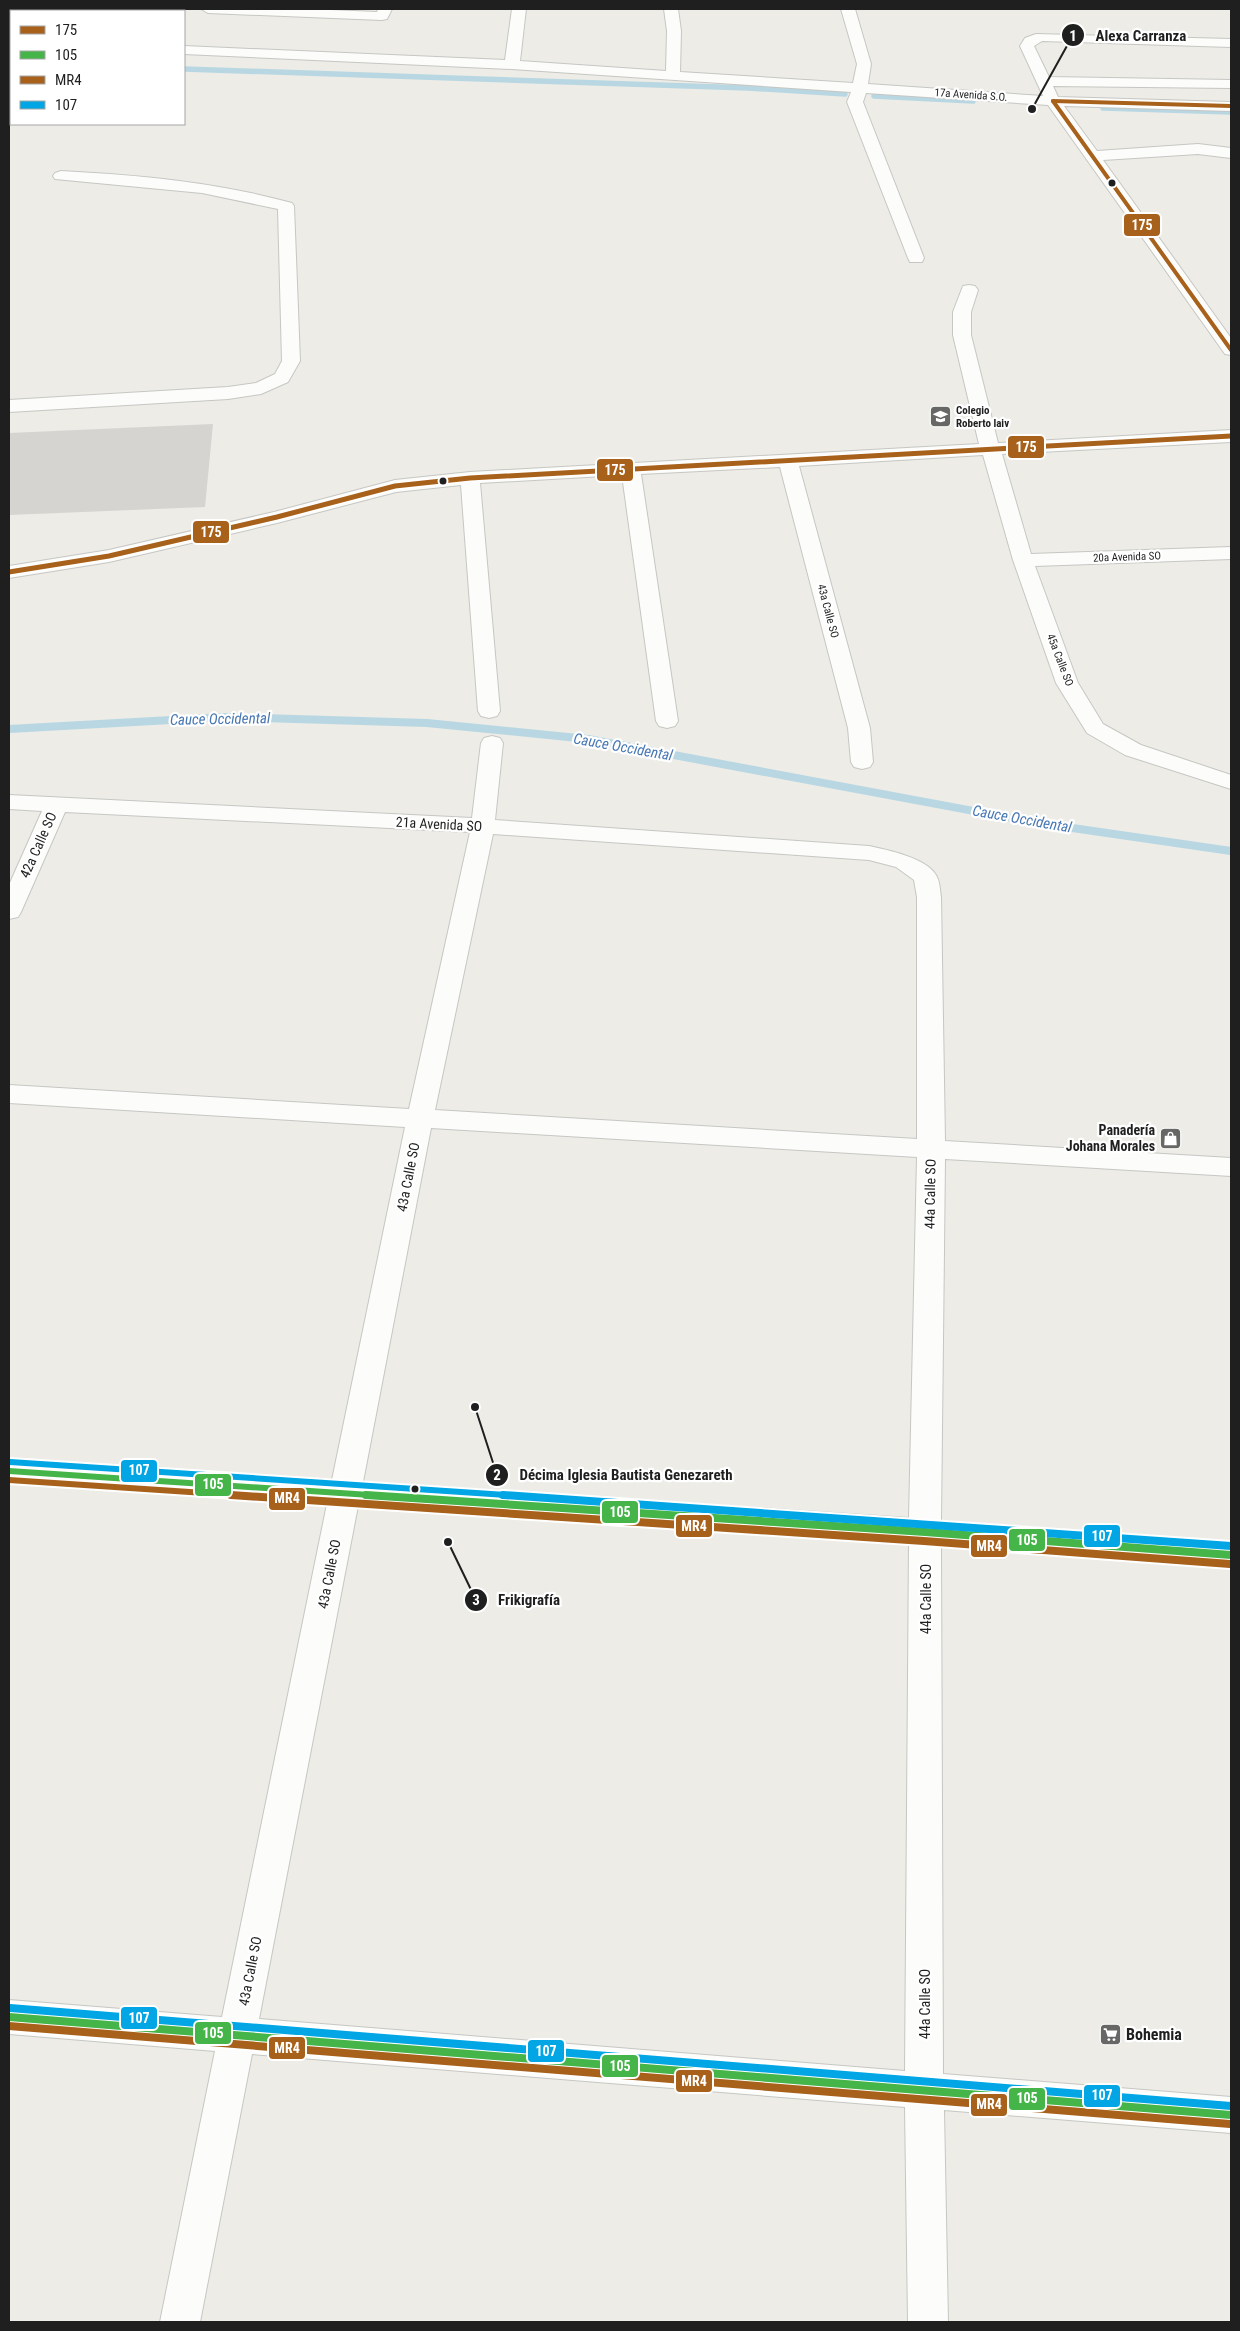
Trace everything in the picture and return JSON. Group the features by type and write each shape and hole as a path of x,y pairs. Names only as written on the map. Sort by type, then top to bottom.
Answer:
{"street":[{"path":"208,9 384,12"},
{"path":"512,65 519,9"},
{"path":"671,9 674,31 673,76"},
{"path":"848,9 864,64 860,88 854,102 916,258"},
{"path":"1231,43 1040,37 1030,41 1026,46 1052,101 1231,350"},
{"name":"17a Avenida S.O.","path":"185,50 512,65 1052,101 1231,106"},
{"path":"1043,81 1231,84"},
{"path":"1092,156 1198,149 1231,154"},
{"path":"9,406 228,393 261,388 282,378 292,361 286,206 240,194 201,187 61,176"},
{"name":"45a Calle SO","path":"969,290 962,312 962,335 990,448 1024,560 1067,683 1095,728 1133,750 1231,782"},
{"path":"9,572 109,556 277,517 395,486 470,478 1231,436"},
{"name":"43a Calle SO","path":"788,460 859,728 862,762"},
{"path":"631,470 668,721"},
{"path":"470,478 489,710"},
{"name":"20a Avenida SO","path":"1024,560 1231,553"},
{"name":"43a Calle SO","path":"180,2322 420,1119 483,826 492,744"},
{"name":"21a Avenida SO","path":"9,802 483,826 869,853"},
{"name":"42a Calle SO","path":"9,912 56,804"},
{"name":"44a Calle SO","path":"869,853 904,862 925,877 929,897 930,1149 925,1532 924,2090 928,2322"},
{"path":"9,1094 1231,1167"},
{"path":"9,1471 925,1532 1231,1555"},
{"path":"9,2017 1231,2115"}],"building":[{"path":"213,424 205,507 9,515 9,433"}],"waterway":[{"path":"185,69 748,88 845,94"},
{"path":"874,96 973,101"},
{"path":"1103,108 1231,112"},
{"name":"Cauce Occidental","path":"9,729 225,717 427,723 588,739 1038,823 1231,851"}],"transit line":[{"name":"175","path":"1053,101 1231,350"},
{"name":"175","path":"1053,101 1231,106"},
{"name":"175","path":"9,572 109,556 277,517 395,486 470,478 1231,436"},
{"name":"107","path":"10,1462 926,1523 1231,1546"},
{"name":"105","path":"9,1471 925,1532 1231,1555"},
{"name":"MR4","path":"9,1480 924,1541 1230,1564"},
{"name":"107","path":"10,2008 1231,2106"},
{"name":"105","path":"9,2017 1231,2115"},
{"name":"MR4","path":"9,2026 1230,2124"}],"place":[{"name":"Alexa Carranza","path":"1032,109"},
{"name":"Colegio Roberto laiv","path":"940,416"},
{"name":"Panadería Johana Morales","path":"1171,1138"},
{"name":"Décima Iglesia Bautista Genezareth","path":"475,1407"},
{"name":"Frikigrafía","path":"448,1542"},
{"name":"Bohemia","path":"1110,2034"}]}
